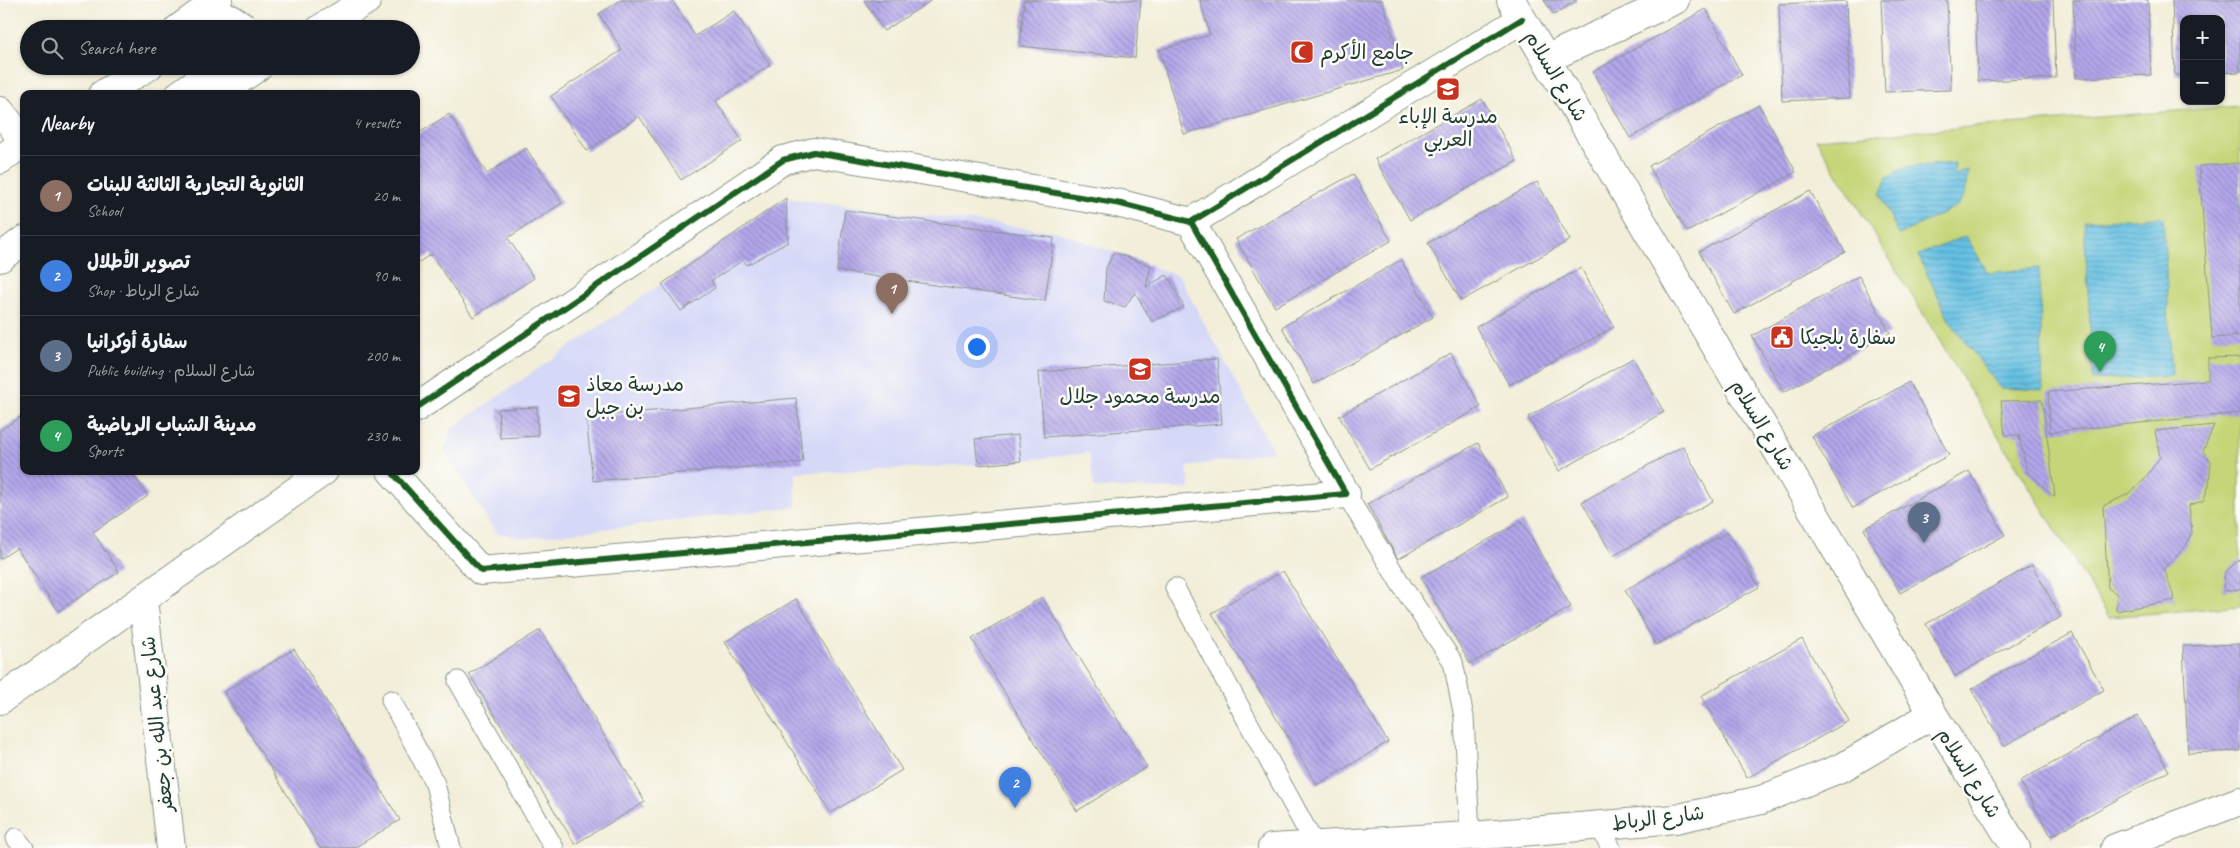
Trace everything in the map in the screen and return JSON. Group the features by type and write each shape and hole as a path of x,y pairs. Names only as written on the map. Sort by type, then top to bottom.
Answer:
{"main road":[{"path":"190,20 218,0"},
{"path":"335,20 367,0"},
{"path":"1546,59 1675,0"},
{"path":"1191,222 1517,9"},
{"name":"شارع السلام","path":"1517,9 1933,714 2016,848"},
{"path":"95,90 115,75"},
{"path":"110,90 135,75"},
{"path":"186,90 207,75"},
{"path":"225,90 246,75"},
{"path":"0,111 20,137"},
{"path":"0,160 20,145"},
{"path":"395,475 481,571 1346,494 1191,222 1121,204 814,152 784,160 420,405"},
{"path":"0,258 20,243"},
{"path":"0,700 318,475"},
{"name":"شارع عبد الله بن جعفر","path":"143,599 171,848"},
{"name":"شارع الرباط","path":"1282,848 1315,845 1605,836 1762,800 1843,767 1933,714"},
{"path":"2115,848 2240,801"}],"lane":[{"path":"1346,494 1402,586 1454,662 1482,839"},
{"path":"1175,588 1315,845"},
{"path":"458,681 554,848"},
{"path":"391,700 435,784 451,848"}],"shaded area":[{"path":"786,198 1058,232 1179,276 1273,451 1187,467 1190,489 1094,488 1089,453 978,465 795,473 796,507 525,538 496,533 444,451 452,428"}],"green space":[{"path":"2240,106 2240,606 2109,617 1816,139"}],"water":[{"path":"1955,163 1954,175 1968,170 1965,195 1957,206 1899,235 1880,195 1887,177 1906,167"},
{"path":"2163,217 2172,376 2093,380 2084,221"},
{"path":"1966,236 1988,273 2039,268 2043,390 2000,388 1949,320 1918,255"}],"building":[{"path":"621,0 672,0 695,36 734,11 770,65 716,101 742,141 681,180 639,116 587,151 551,96 622,50 599,14"},
{"path":"864,0 932,0 884,31"},
{"path":"1024,0 1141,0 1135,58 1020,46"},
{"path":"1200,0 1382,0 1403,70 1184,134 1159,50 1210,35"},
{"path":"1544,0 1577,0 1554,15"},
{"path":"1881,0 1947,0 1951,90 1885,92"},
{"path":"1975,0 2053,0 2056,78 1978,81"},
{"path":"2073,0 2148,0 2151,75 2076,78"},
{"path":"2172,0 2240,0 2240,72 2225,73 2225,15 2180,15 2180,75 2175,75"},
{"path":"1846,1 1850,98 1782,101 1779,4"},
{"path":"1706,9 1742,75 1630,138 1593,72"},
{"path":"1482,99 1517,161 1410,220 1375,159"},
{"path":"1759,105 1796,172 1687,232 1649,166"},
{"path":"449,114 487,174 526,148 562,203 508,238 534,278 473,317 431,254 420,261 420,132"},
{"path":"2240,163 2240,336 2212,338 2199,166"},
{"path":"1353,174 1391,241 1275,307 1236,239"},
{"path":"1537,182 1570,240 1461,301 1428,243"},
{"path":"1810,191 1845,252 1734,314 1699,252"},
{"path":"786,198 788,242 747,265 743,260 711,281 715,288 681,311 662,284"},
{"path":"845,210 1054,238 1045,301 837,271"},
{"path":"1114,252 1151,266 1146,287 1167,275 1184,307 1152,322 1135,292 1125,307 1104,301 1106,268"},
{"path":"1401,260 1433,317 1314,384 1282,327"},
{"path":"1581,268 1614,327 1509,385 1476,327"},
{"path":"1859,276 1890,333 1784,392 1752,336"},
{"path":"1451,353 1481,407 1370,469 1339,416"},
{"path":"2240,357 2240,413 2050,432 2048,392 2208,380 2208,358"},
{"path":"1633,358 1664,412 1559,471 1528,417"},
{"path":"1217,359 1222,424 1044,437 1039,372"},
{"path":"1909,382 1949,455 1853,508 1812,436"},
{"path":"796,398 803,462 593,481 586,417"},
{"path":"2042,400 2055,497 2027,472 2019,435 2005,435 2001,401"},
{"path":"537,407 538,436 500,438 498,409"},
{"path":"20,418 20,475 134,475 148,496 93,532 119,572 58,611 17,548 0,559 0,430"},
{"path":"2214,425 2203,451 2211,461 2209,485 2203,501 2189,505 2192,533 2186,546 2164,568 2175,600 2116,611 2117,594 2108,588 2103,506 2128,494 2146,477 2160,457 2155,431"},
{"path":"1018,435 1021,461 978,465 975,439"},
{"path":"1478,443 1508,497 1398,559 1367,504"},
{"path":"1683,446 1713,501 1613,556 1582,502"},
{"path":"1969,471 2005,535 1900,593 1864,529"},
{"path":"1522,521 1571,607 1470,664 1421,577"},
{"path":"1728,532 1759,587 1656,645 1625,590"},
{"path":"2240,559 2240,589 2223,591 2225,572"},
{"path":"2032,565 2061,617 1955,676 1926,624"},
{"path":"1283,571 1388,742 1317,785 1212,613"},
{"path":"1042,597 1147,767 1077,811 972,639"},
{"path":"796,599 902,770 831,813 725,642"},
{"path":"540,630 645,802 575,844 469,674"},
{"path":"2072,633 2104,690 2004,746 1971,689"},
{"path":"1802,639 1849,721 1747,778 1701,696"},
{"path":"2240,644 2240,751 2188,753 2183,646"},
{"path":"294,649 400,820 354,848 320,848 224,692"},
{"path":"2138,716 2169,771 2051,836 2020,781"}],"cycle path":[{"path":"420,405 783,160 814,152 1121,204 1191,222 1522,19"},
{"path":"395,475 481,571 1346,494 1191,222"}],"place":[{"name":"جامع الأكرم","path":"1302,52"},
{"name":"مدرسة الإباء العربي","path":"1448,89"},
{"name":"الثانوية التجارية الثالثة للبنات","path":"892,314"},
{"name":"سفارة بلجيكا","path":"1782,337"},
{"name":"مدرسة محمود جلال","path":"1140,369"},
{"name":"مدينة الشباب الرياضية","path":"2100,372"},
{"name":"مدرسة معاذ بن جبل","path":"569,396"},
{"name":"سفارة أوكرانيا","path":"1924,543"},
{"name":"تصوير الأطلال","path":"1015,808"}]}
